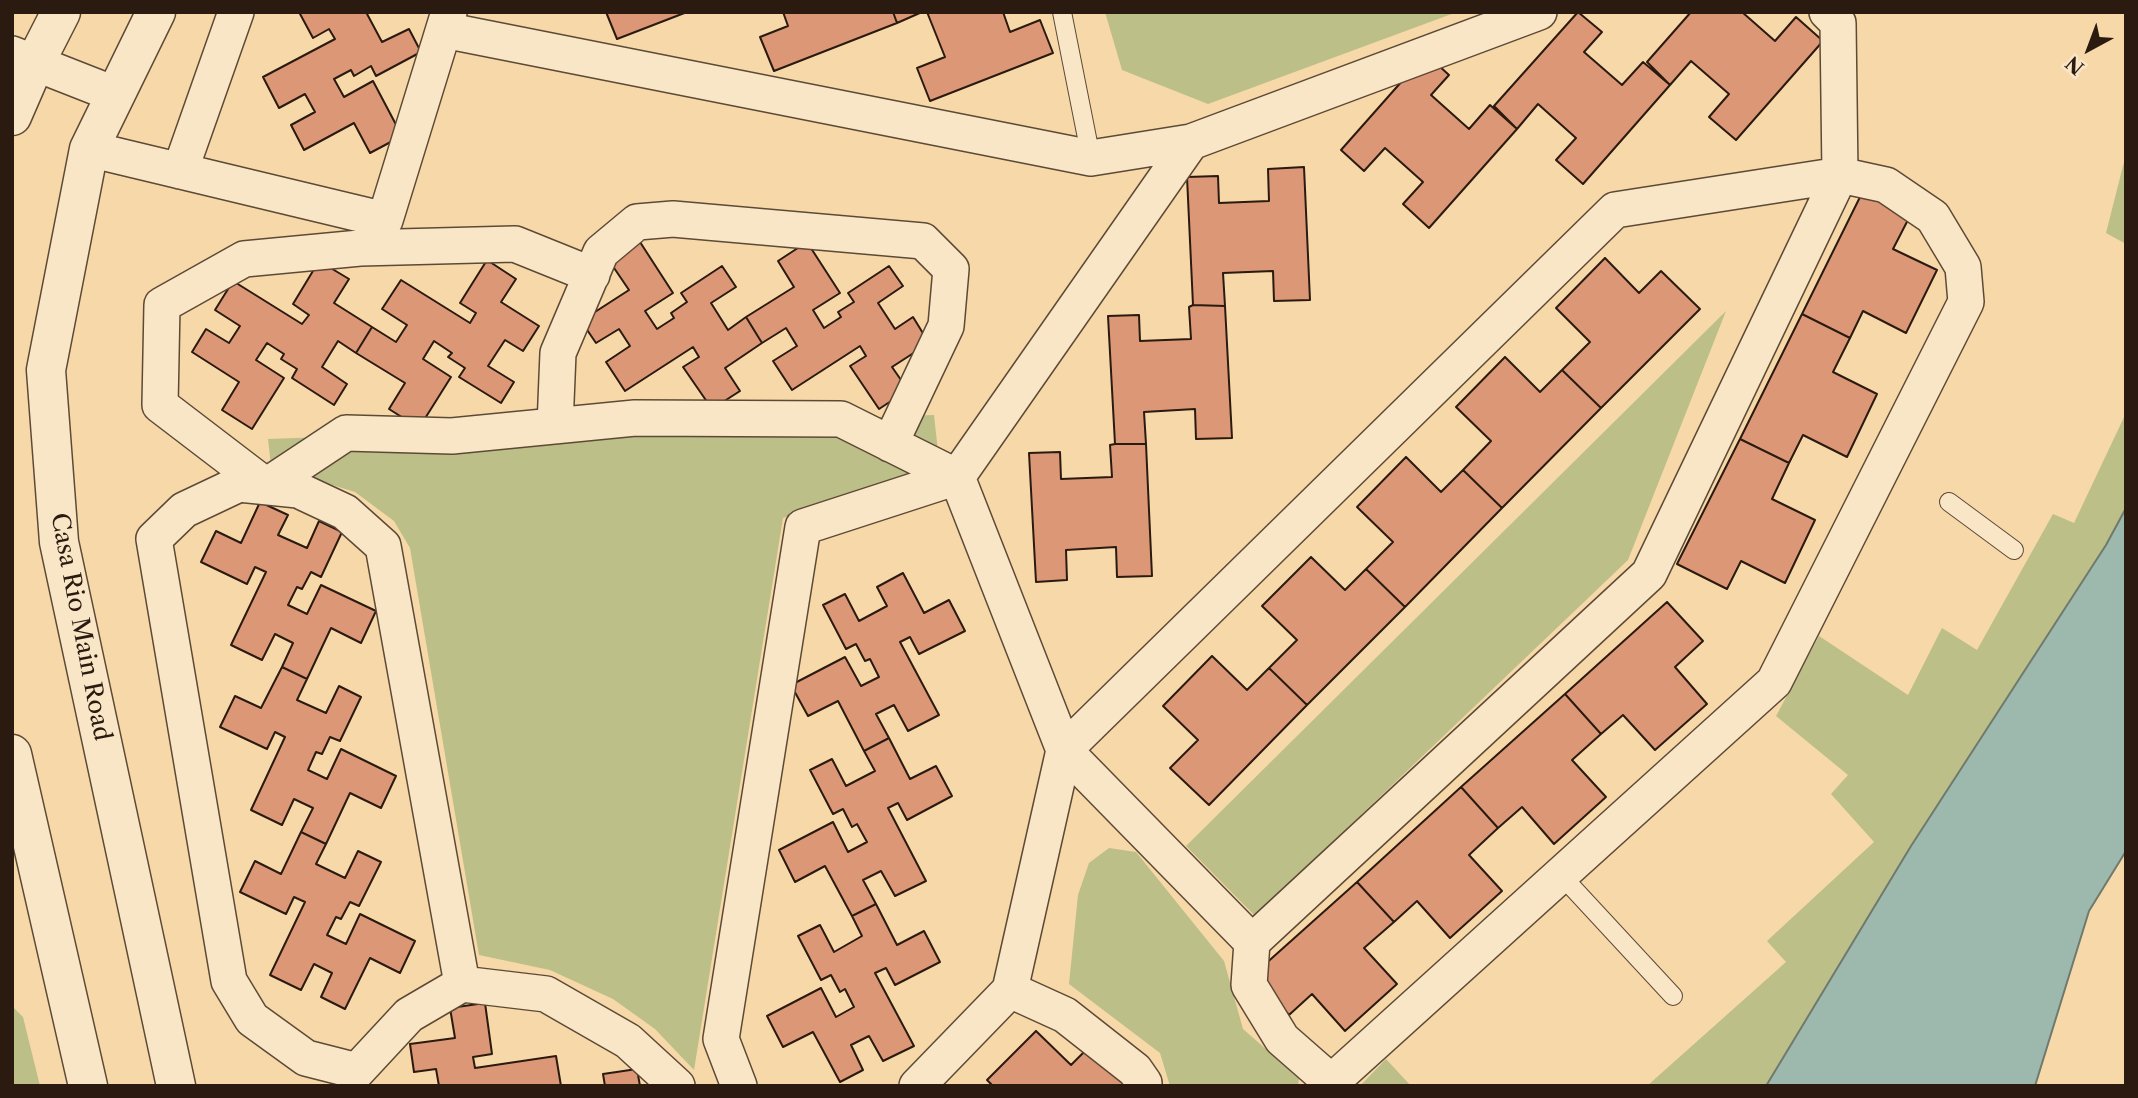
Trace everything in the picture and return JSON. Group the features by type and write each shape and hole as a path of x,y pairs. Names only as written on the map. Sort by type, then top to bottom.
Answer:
{"street":[{"path":"12,116 24,59 61,12"},
{"name":"Casa Rio Main Road","path":"156,12 89,149 46,370 59,542 176,1086"},
{"path":"180,171 236,12"},
{"path":"89,149 386,220 447,21 508,27 1091,158 1191,142 1539,12"},
{"path":"916,1086 1010,990 1064,750 1615,210 1840,175 1885,185 1933,217 1963,267 1966,302 1774,682 1328,1084 1282,1039 1249,985 1252,943 1649,574 1840,175 1838,23 1827,12"},
{"path":"24,59 114,94"},
{"path":"739,1086 721,1039 803,527 957,477 1191,142"},
{"path":"555,426 558,354 601,252 637,222 673,219 923,241 951,269 946,326 890,444"},
{"path":"266,486 160,405 162,305 244,259 360,248 515,244 592,275"},
{"path":"266,486 346,433 452,436 635,418 841,419 957,477 1064,750 1252,943"},
{"path":"462,984 383,546 345,512 298,490 239,484 184,510 154,539 229,981 252,1019 306,1058 359,1078 409,1015 462,984 546,994 628,1041 677,1086"},
{"path":"12,754 88,1086"},
{"path":"1010,990 1065,1015 1135,1070 1144,1083 1141,1086"}],"lane":[{"path":"1062,12 1091,158"},
{"path":"1949,502 2014,550"},
{"path":"1560,874 1674,996"}],"green space":[{"path":"1105,12 1457,12 1208,104 1122,70"},
{"path":"2126,154 2126,244 2106,233"},
{"path":"1726,311 1628,560 1255,916 1186,846"},
{"path":"2126,413 2126,508 2106,545 1911,846 1766,1086 1647,1086 1786,962 1767,941 1874,842 1831,794 1848,775 1776,716 1819,636 1908,695 1942,628 1977,650 2053,514 2074,523"},
{"path":"934,415 940,470 783,518 694,1070 655,1029 613,999 550,970 479,955 410,548 394,521 355,492 271,466 268,439"},
{"path":"1109,848 1136,852 1224,961 1243,1029 1299,1078 1298,1086 1170,1086 1160,1053 1069,984 1078,895 1089,863"},
{"path":"12,1006 23,1017 40,1086 12,1086"},
{"path":"1386,1059 1411,1086 1360,1086"}],"shaded area":[{"path":"2126,508 2126,851 2089,911 2035,1086 1766,1086 1911,846 2106,545"}],"building":[{"path":"299,12 366,12 382,42 409,29 421,52 376,76 371,66 354,76 351,70 334,79 344,97 373,81 402,136 370,153 354,123 304,150 291,125 315,112 305,94 279,108 263,77 335,39 329,29 313,38"},
{"path":"606,12 687,12 617,39"},
{"path":"783,12 893,12 897,23 774,71 760,37 788,26"},
{"path":"893,12 922,12 897,23"},
{"path":"927,12 1003,12 1010,32 1040,20 1053,53 930,101 917,68 945,57"},
{"path":"1578,12 1602,32 1584,52 1622,85 1643,62 1670,85 1583,184 1556,160 1576,138 1538,104 1517,129 1494,106"},
{"path":"1691,12 1742,12 1775,41 1796,17 1823,41 1736,140 1709,117 1729,94 1691,61 1670,85 1647,62"},
{"path":"1426,54 1449,75 1431,95 1469,129 1490,105 1517,129 1429,228 1403,204 1423,182 1385,148 1364,171 1341,150"},
{"path":"1304,167 1310,300 1274,301 1273,271 1223,273 1225,306 1193,305 1187,177 1218,176 1219,203 1269,201 1268,169"},
{"path":"1863,191 1911,214 1893,249 1937,270 1906,333 1863,311 1850,338 1802,314"},
{"path":"640,242 673,293 645,311 657,329 674,318 671,313 687,302 681,293 722,266 736,287 711,303 728,330 746,317 762,343 725,368 740,391 712,409 683,367 699,357 693,347 625,391 606,362 630,346 619,329 596,343 581,321 629,290 610,262"},
{"path":"807,242 840,293 813,310 824,328 841,317 838,312 854,302 848,293 889,266 903,286 878,303 895,329 913,317 929,343 892,367 908,390 879,409 850,366 866,356 860,346 792,390 773,361 797,346 786,328 762,343 746,317 794,287 778,261"},
{"path":"1605,258 1639,293 1661,271 1700,309 1601,408 1562,370 1590,342 1556,308"},
{"path":"487,260 516,279 501,302 539,326 523,351 505,340 488,366 514,382 501,403 459,377 465,368 448,357 452,353 434,341 423,359 451,377 419,428 389,409 405,383 356,353 372,327 396,342 407,325 382,309 401,280 470,323 476,313 460,303"},
{"path":"319,261 349,279 334,303 372,327 356,353 338,341 322,367 347,384 334,405 292,378 297,369 281,359 284,354 267,343 256,360 284,378 252,429 222,410 239,382 192,352 206,329 229,343 240,326 215,310 233,281 302,324 309,315 293,304"},
{"path":"1225,306 1232,438 1196,439 1195,409 1144,412 1146,444 1115,444 1108,316 1139,315 1140,341 1191,339 1189,307"},
{"path":"1802,314 1850,338 1833,372 1877,394 1847,457 1803,435 1789,463 1740,439"},
{"path":"1505,357 1540,392 1562,370 1601,408 1502,508 1463,470 1491,441 1456,407"},
{"path":"1740,439 1789,463 1772,499 1815,520 1785,583 1741,561 1727,589 1677,564"},
{"path":"1146,444 1152,576 1117,577 1116,547 1066,550 1067,580 1036,582 1029,453 1060,452 1061,479 1112,477 1110,445"},
{"path":"1406,457 1441,492 1463,470 1502,508 1405,607 1366,569 1393,542 1357,507"},
{"path":"260,502 288,515 278,535 307,548 319,521 342,532 321,577 311,572 302,589 297,587 288,605 307,614 321,585 376,611 361,643 331,628 307,679 282,667 293,643 275,634 262,660 231,645 266,572 255,567 247,584 201,562 216,531 241,543"},
{"path":"1311,557 1345,590 1366,569 1405,607 1307,705 1269,668 1297,640 1262,606"},
{"path":"903,573 924,613 949,600 965,631 919,654 910,637 900,642 939,715 908,731 894,705 876,714 889,738 864,751 838,701 808,716 791,685 845,657 861,686 879,677 870,659 865,661 856,644 846,649 823,605 845,594 859,621 887,606 877,587"},
{"path":"1667,602 1703,641 1675,667 1707,704 1655,750 1623,715 1601,734 1565,694"},
{"path":"1212,656 1247,690 1269,668 1307,705 1209,805 1170,768 1198,740 1163,706"},
{"path":"282,667 307,679 297,700 326,713 339,686 361,697 340,741 330,737 322,754 316,752 308,770 327,779 341,749 396,776 381,808 350,793 326,844 301,832 313,808 294,799 282,825 251,810 285,737 275,732 267,749 220,727 235,696 261,708"},
{"path":"1565,694 1601,734 1572,760 1606,797 1554,844 1522,807 1498,828 1461,787"},
{"path":"889,738 910,779 936,766 952,796 907,820 898,803 888,808 926,881 895,896 881,871 863,880 876,904 852,916 825,866 795,882 779,850 833,822 848,852 867,842 857,824 852,827 843,809 833,814 810,770 832,759 846,786 875,771 864,751"},
{"path":"1461,787 1498,828 1469,855 1502,891 1450,938 1417,901 1394,922 1357,882"},
{"path":"301,832 326,844 316,864 345,878 358,851 381,862 359,906 350,902 341,919 336,917 327,935 346,944 360,914 415,941 400,973 370,958 345,1009 321,997 332,973 314,964 301,990 270,975 305,902 294,897 286,914 240,892 255,861 281,874"},
{"path":"1357,882 1394,922 1364,948 1397,984 1345,1031 1312,994 1289,1015 1253,975"},
{"path":"876,904 897,945 924,931 940,962 895,985 886,968 875,973 914,1046 883,1061 869,1036 851,1045 863,1070 840,1082 813,1032 783,1047 767,1016 821,988 836,1017 854,1007 845,989 840,992 831,975 821,980 798,936 820,925 834,952 862,936 852,916"},
{"path":"485,1003 492,1054 473,1057 475,1068 556,1056 561,1086 439,1086 436,1069 414,1072 410,1044 455,1038 450,1008"},
{"path":"1036,1031 1071,1065 1093,1043 1128,1086 993,1086 987,1080"},
{"path":"637,1069 640,1086 605,1086 603,1074"}]}
